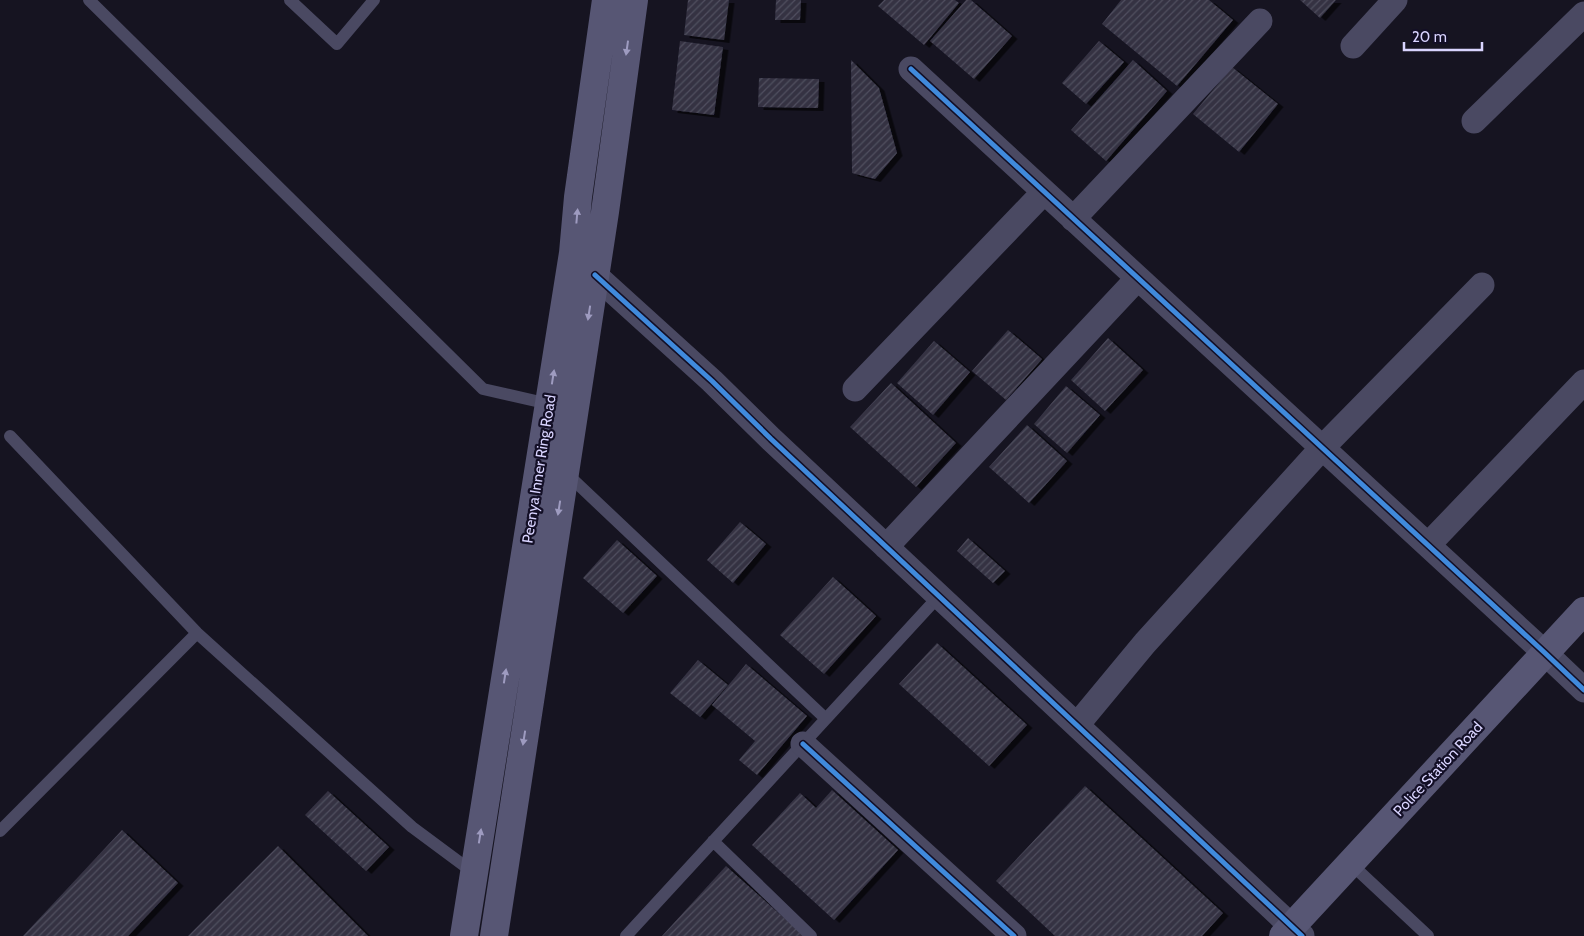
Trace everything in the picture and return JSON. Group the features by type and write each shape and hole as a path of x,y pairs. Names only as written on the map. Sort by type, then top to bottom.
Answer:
{"main road":[{"name":"Peenya Inner Ring Road","path":"464,936 573,253 578,197 606,0"},
{"name":"Peenya Inner Ring Road","path":"494,936 595,275 634,0"},
{"name":"Police Station Road","path":"1292,933 1350,863 1584,611"}],"street":[{"path":"1353,46 1395,0"},
{"path":"1474,122 1584,14"},
{"path":"1073,219 1260,21"},
{"path":"910,70 1584,690"},
{"path":"856,389 1044,192"},
{"path":"595,275 712,381 771,439 1077,725 1292,933"},
{"path":"886,547 1138,278"},
{"path":"1077,725 1145,643 1322,448 1482,285"},
{"path":"1428,545 1584,382"},
{"path":"803,744 1014,936"}],"lane":[{"path":"89,0 484,389 549,404"},
{"path":"290,0 337,44 374,0"},
{"path":"10,436 197,633 412,827 474,873"},
{"path":"565,472 826,719"},
{"path":"626,936 939,596"},
{"path":"0,832 197,633"},
{"path":"713,841 811,936"},
{"path":"1350,863 1428,936"}],"building":[{"path":"688,0 729,0 724,40 684,35"},
{"path":"776,0 801,0 800,20 775,20"},
{"path":"884,0 955,0 959,3 924,45 878,6"},
{"path":"966,0 971,0 1012,36 974,79 930,41"},
{"path":"1121,0 1209,0 1233,20 1177,86 1102,24"},
{"path":"1300,0 1336,0 1320,18"},
{"path":"680,41 723,47 714,115 672,110"},
{"path":"1099,41 1124,62 1086,104 1062,83"},
{"path":"851,60 879,88 897,153 875,179 852,173"},
{"path":"1133,60 1167,91 1106,161 1071,130"},
{"path":"1232,67 1278,104 1239,152 1193,114"},
{"path":"759,78 819,79 818,108 758,107"},
{"path":"1008,330 1042,359 1006,400 972,371"},
{"path":"1108,338 1143,370 1105,411 1071,380"},
{"path":"934,341 970,372 933,415 897,383"},
{"path":"891,383 956,443 916,487 850,427"},
{"path":"1066,386 1100,415 1067,453 1034,424"},
{"path":"1027,425 1067,461 1029,503 989,467"},
{"path":"740,522 766,544 733,583 707,560"},
{"path":"968,538 1005,571 993,583 957,551"},
{"path":"617,540 657,576 623,613 583,578"},
{"path":"833,577 876,616 824,674 780,635"},
{"path":"937,643 1027,725 989,766 899,684"},
{"path":"698,660 728,685 700,717 670,693"},
{"path":"746,664 807,716 757,775 739,760 755,741 712,705"},
{"path":"1085,786 1223,913 1202,936 1055,936 996,881"},
{"path":"832,790 898,850 834,920 752,845 800,793 816,808"},
{"path":"328,791 389,847 366,871 305,815"},
{"path":"122,830 178,883 128,936 23,936"},
{"path":"278,846 368,936 188,936"},
{"path":"726,866 804,936 662,936"}],"cycle path":[{"path":"911,69 1584,690"},
{"path":"595,275 712,381 771,439 1302,936"},
{"path":"803,744 1014,936"}]}
